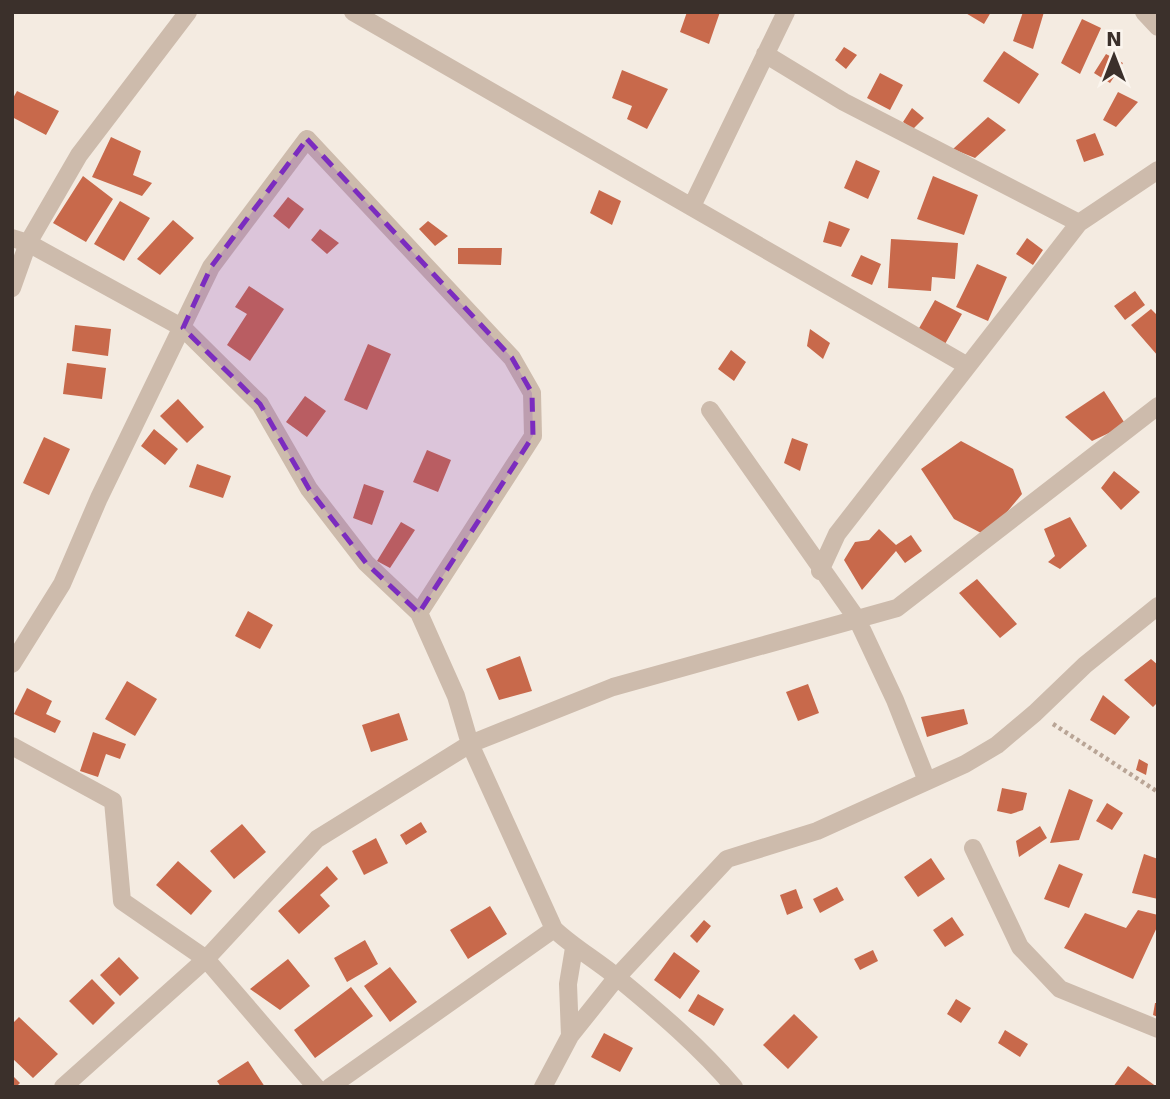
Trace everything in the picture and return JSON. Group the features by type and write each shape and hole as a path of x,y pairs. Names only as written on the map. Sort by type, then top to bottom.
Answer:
{"street":[{"path":"12,288 20,240 79,155 188,12"},
{"path":"353,12 966,365"},
{"path":"692,206 786,12"},
{"path":"1144,12 1158,27"},
{"path":"765,54 844,102 1079,223"},
{"path":"12,664 62,584 99,498 211,267 307,139 512,358 532,393 533,436 419,613"},
{"path":"820,571 836,534 1079,223 1158,170"},
{"path":"20,240 183,328 260,404 317,499 366,563 419,613 456,695 470,744 554,929 574,948 617,977 713,1063 734,1087"},
{"path":"63,1087 206,959 317,839 470,744 613,687 897,608 1158,406"},
{"path":"710,410 820,571 857,619 895,700 927,781"},
{"path":"543,1087 570,1036 617,977 727,859 817,831 986,751 1035,713 1085,665 1158,606"},
{"path":"12,746 113,801 122,901 206,959 316,1087"},
{"path":"973,848 1020,947 1060,989 1158,1029"},
{"path":"330,1087 554,929"},
{"path":"570,1036 568,984 574,948"}],"path":[{"path":"1035,713 1158,792"}],"highlighted area":[{"path":"307,139 512,358 532,393 533,436 419,613 366,563 309,489 260,404 183,328 211,267"}],"building":[{"path":"687,12 720,12 709,44 680,32"},
{"path":"964,12 991,12 984,24"},
{"path":"1023,12 1044,12 1033,49 1013,41"},
{"path":"1082,19 1101,28 1080,74 1061,63"},
{"path":"844,47 857,55 846,69 835,60"},
{"path":"1004,51 1039,74 1019,104 983,81"},
{"path":"1106,54 1123,63 1110,83 1094,73"},
{"path":"622,70 668,89 647,129 627,119 632,106 612,98"},
{"path":"880,73 903,85 890,110 867,98"},
{"path":"17,91 59,111 46,135 12,117 12,100"},
{"path":"1118,92 1138,102 1116,127 1103,120"},
{"path":"912,108 924,118 913,129 903,122"},
{"path":"988,117 1006,130 975,158 953,149"},
{"path":"1095,133 1104,155 1084,162 1076,140"},
{"path":"111,137 141,151 133,175 152,183 142,196 92,177"},
{"path":"856,160 880,171 868,199 844,188"},
{"path":"83,176 113,199 86,242 53,223"},
{"path":"933,176 978,195 964,235 917,219"},
{"path":"599,190 621,201 612,225 590,213"},
{"path":"288,197 304,209 289,229 273,216"},
{"path":"120,201 150,218 124,261 94,244"},
{"path":"173,220 194,238 160,275 137,259"},
{"path":"428,221 448,236 435,246 419,229"},
{"path":"829,221 850,229 841,247 823,242"},
{"path":"320,229 339,243 327,254 311,240"},
{"path":"1027,238 1043,250 1033,265 1016,254"},
{"path":"891,239 958,243 955,279 932,277 931,291 888,288"},
{"path":"458,248 502,248 501,265 458,264"},
{"path":"861,255 881,264 872,285 851,276"},
{"path":"977,264 1007,277 988,321 956,307"},
{"path":"249,286 284,309 250,361 227,345 247,314 235,307"},
{"path":"1135,291 1145,305 1125,320 1114,306"},
{"path":"935,300 962,314 945,344 918,330"},
{"path":"1151,309 1158,316 1158,356 1131,325"},
{"path":"75,325 111,329 108,356 72,351"},
{"path":"810,329 830,343 823,359 807,346"},
{"path":"368,344 391,354 367,410 344,400"},
{"path":"731,350 746,362 734,381 718,369"},
{"path":"67,363 106,368 102,399 63,394"},
{"path":"1104,391 1126,425 1092,441 1065,417"},
{"path":"305,396 326,411 307,437 286,422"},
{"path":"178,399 204,427 187,443 160,416"},
{"path":"154,429 178,449 165,465 141,446"},
{"path":"44,437 70,449 49,495 23,483"},
{"path":"792,438 808,444 800,471 784,463"},
{"path":"961,441 1013,469 1022,494 987,536 954,519 921,469"},
{"path":"427,450 451,460 438,492 413,482"},
{"path":"197,464 231,476 223,498 189,487"},
{"path":"1114,471 1140,492 1121,510 1101,488"},
{"path":"364,484 384,491 372,525 353,518"},
{"path":"1070,517 1087,546 1060,569 1048,562 1055,556 1044,529"},
{"path":"401,522 415,530 390,568 377,561"},
{"path":"879,529 896,545 911,535 922,551 905,563 896,551 862,590 844,560 855,542 869,540"},
{"path":"977,579 1017,624 1000,638 959,593"},
{"path":"248,611 273,625 260,649 235,636"},
{"path":"520,656 532,691 499,700 486,669"},
{"path":"1151,659 1158,665 1158,702 1153,707 1124,680"},
{"path":"127,681 157,699 135,736 105,719"},
{"path":"808,684 819,713 798,721 786,692"},
{"path":"27,688 52,701 46,714 61,721 55,733 14,714"},
{"path":"1103,695 1130,717 1115,735 1090,720"},
{"path":"964,709 968,724 927,737 921,717"},
{"path":"399,713 408,740 371,752 362,725"},
{"path":"93,732 126,744 120,759 106,754 98,777 80,771"},
{"path":"1139,759 1148,764 1146,775 1136,770"},
{"path":"1002,788 1027,793 1023,810 1011,814 997,811"},
{"path":"1069,789 1093,800 1079,840 1050,843"},
{"path":"1107,803 1123,813 1112,830 1096,821"},
{"path":"421,822 427,832 406,845 400,835"},
{"path":"242,824 266,852 234,879 210,851"},
{"path":"1040,826 1047,838 1019,857 1016,841"},
{"path":"376,838 388,863 364,875 352,851"},
{"path":"1144,854 1158,859 1158,899 1132,893"},
{"path":"931,858 945,879 918,897 904,877"},
{"path":"178,861 212,891 191,915 156,885"},
{"path":"1059,864 1083,874 1069,908 1044,899"},
{"path":"327,866 338,879 320,895 330,906 299,934 278,911"},
{"path":"837,887 844,900 820,913 813,899"},
{"path":"796,889 803,908 787,915 780,895"},
{"path":"490,906 507,934 468,959 450,930"},
{"path":"1138,910 1158,915 1158,925 1133,979 1064,948 1085,913 1126,928"},
{"path":"952,917 964,935 945,947 933,930"},
{"path":"704,920 711,926 697,943 690,936"},
{"path":"365,940 378,964 347,982 334,958"},
{"path":"873,950 878,961 860,970 854,959"},
{"path":"674,952 700,971 680,999 654,980"},
{"path":"119,957 139,978 120,996 100,975"},
{"path":"288,959 310,986 280,1010 250,989"},
{"path":"390,967 417,1002 390,1022 364,986"},
{"path":"92,979 115,1003 93,1025 69,1001"},
{"path":"351,987 373,1016 315,1058 294,1030"},
{"path":"698,994 724,1009 714,1026 688,1011"},
{"path":"956,999 971,1008 961,1023 947,1014"},
{"path":"1155,1003 1158,1003 1158,1017 1153,1015"},
{"path":"794,1014 818,1037 788,1069 763,1045"},
{"path":"19,1017 58,1054 33,1078 12,1058 12,1024"},
{"path":"1005,1030 1028,1044 1020,1057 998,1043"},
{"path":"604,1033 633,1048 620,1072 591,1057"},
{"path":"248,1061 265,1087 221,1087 217,1081"},
{"path":"1128,1066 1157,1087 1113,1087"},
{"path":"12,1075 20,1083 16,1087 12,1087"}]}
